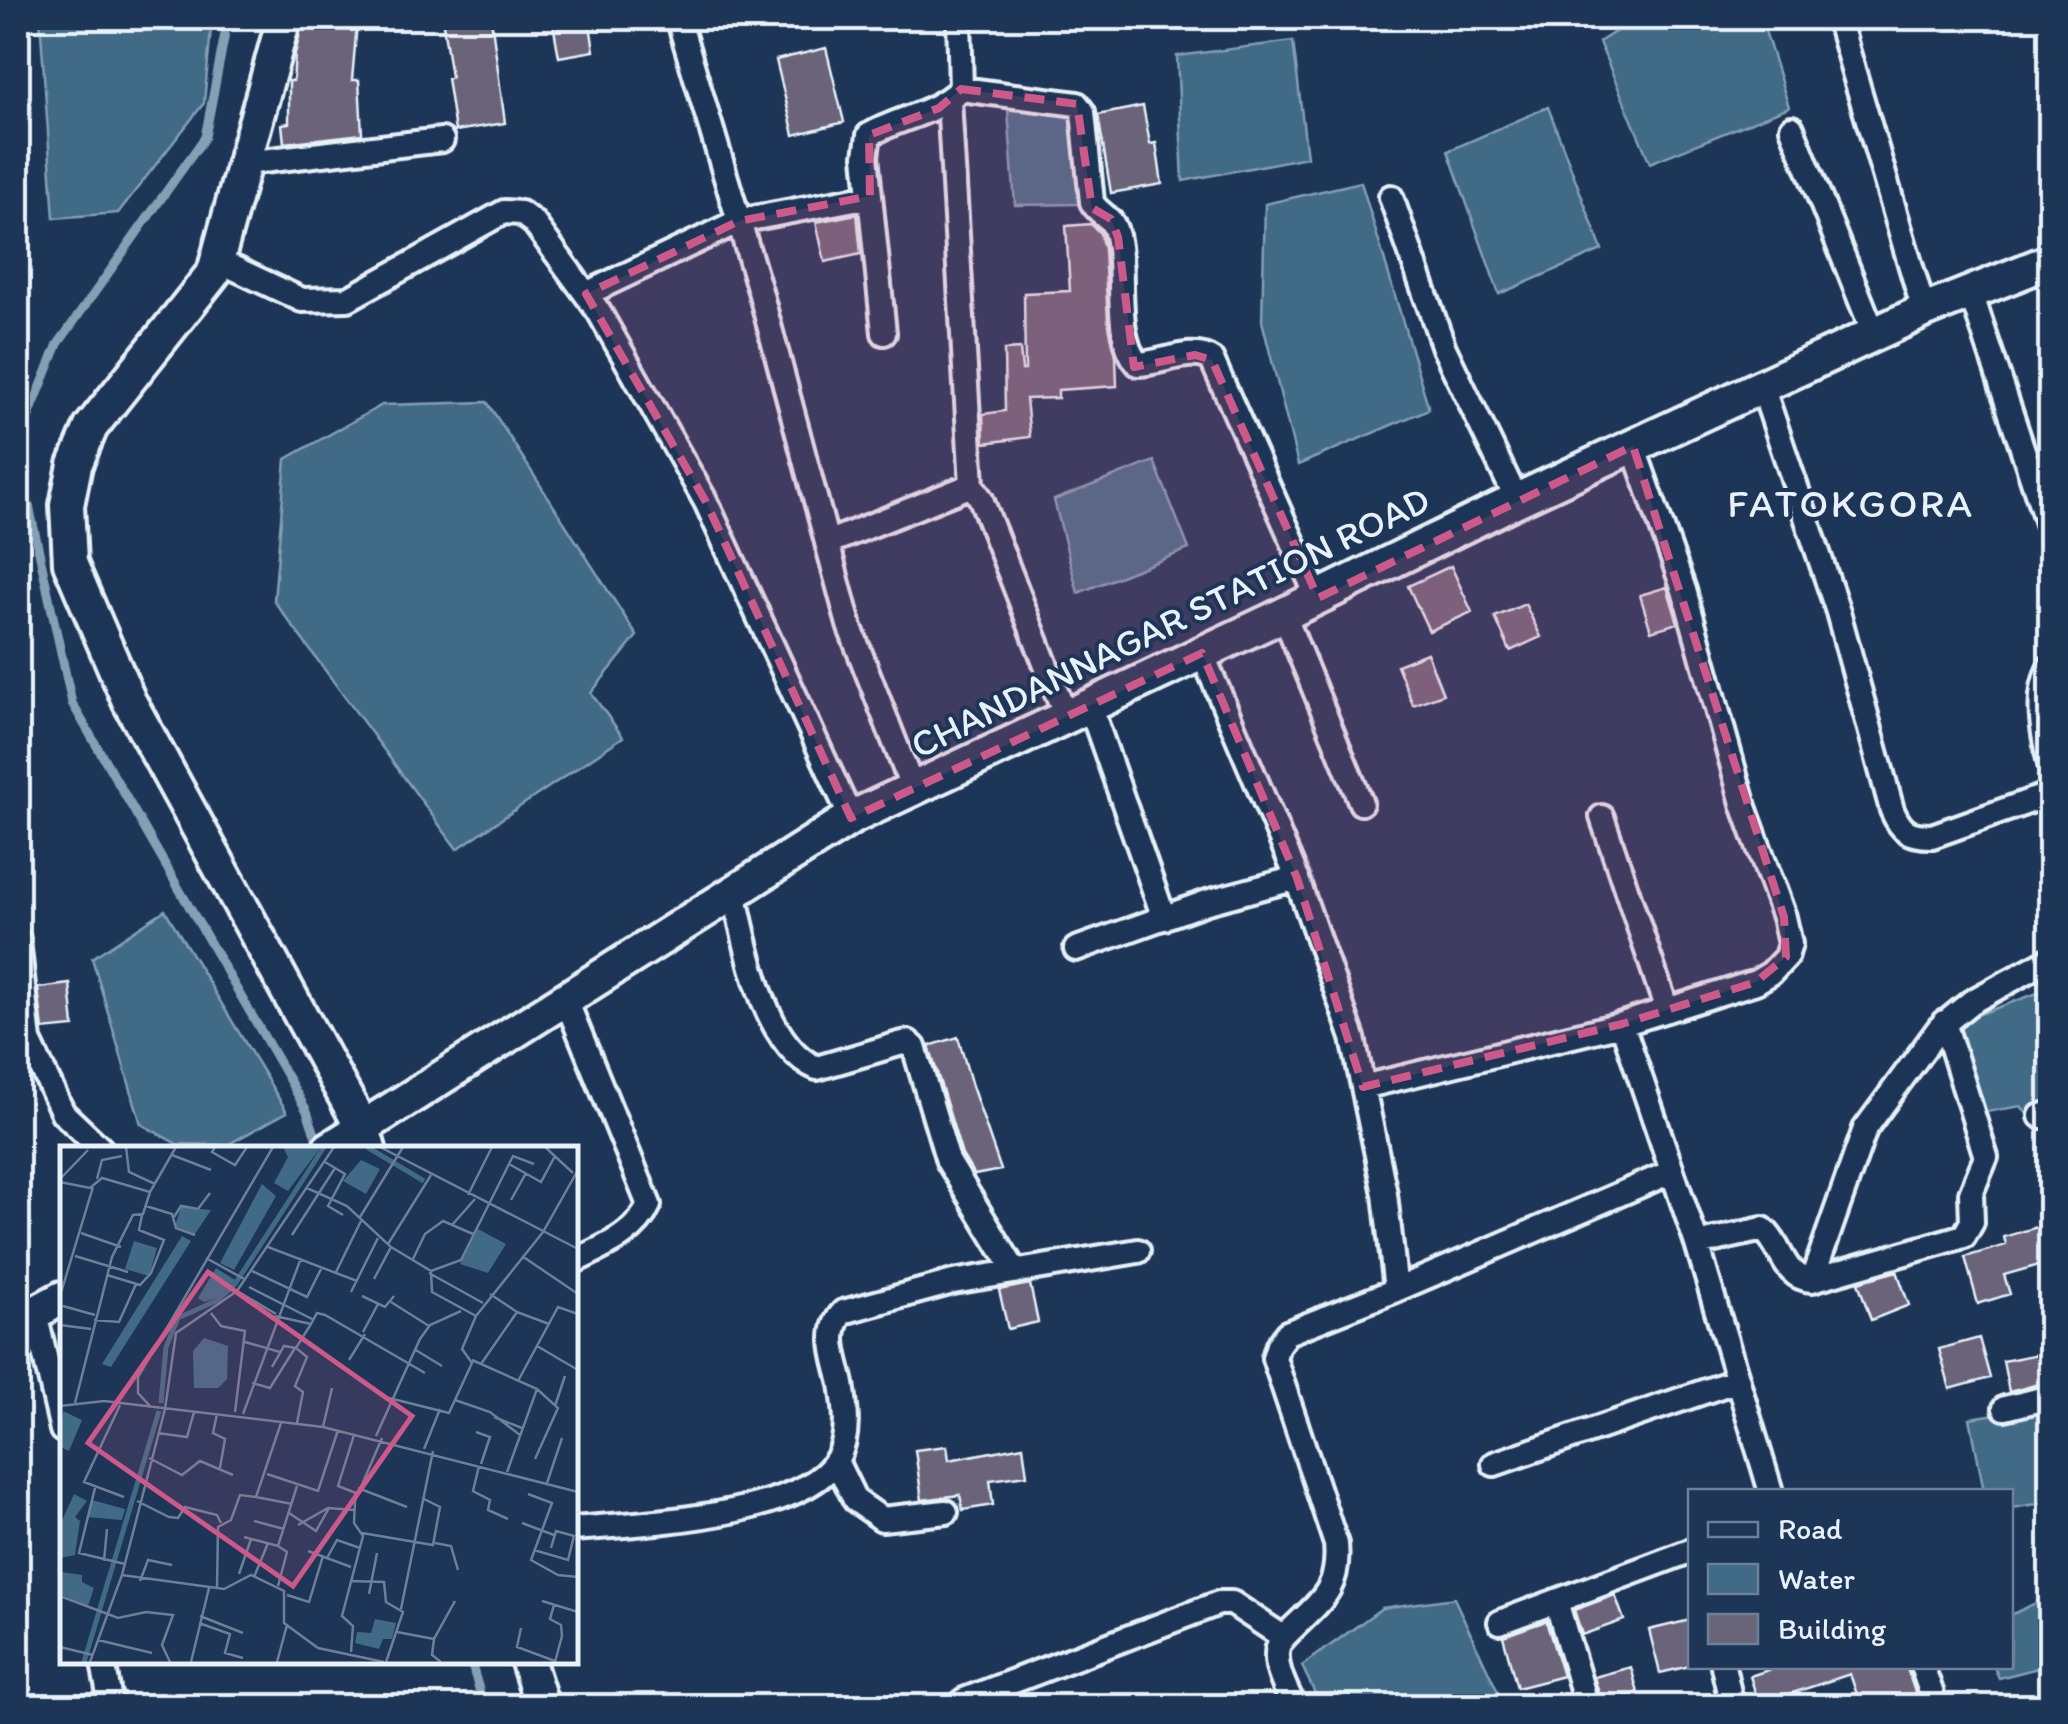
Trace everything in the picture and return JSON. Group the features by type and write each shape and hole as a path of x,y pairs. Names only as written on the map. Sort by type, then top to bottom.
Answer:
{"main road":[{"path":"284,18 214,272 91,427 75,464 67,505 70,563 129,700 351,1142"},
{"name":"CHANDANNAGAR STATION ROAD","path":"351,1142 851,818 1762,386 1924,311 2050,261"},
{"path":"529,1664 542,1706"}],"street":[{"path":"678,18 739,222 849,625 914,788"},
{"path":"958,18 955,94 972,485 1078,711 1164,918"},
{"path":"1838,18 1924,311"},
{"path":"884,333 866,156 869,135 939,108 955,94 1078,104 1083,112 1092,202 1096,210 1110,218 1118,236 1124,320 1132,357 1138,364 1195,354 1212,360 1318,598"},
{"path":"1792,128 1874,334"},
{"path":"246,164 442,140"},
{"path":"586,294 739,222 870,196"},
{"path":"1392,197 1444,348 1517,500"},
{"path":"217,260 302,300 348,299 504,212 521,213 534,223 586,294 706,502 851,818"},
{"path":"1971,293 2050,532"},
{"path":"1762,386 1838,612 1900,829 1913,836 1932,836 2050,794"},
{"path":"1363,1087 1622,1024 1756,982 1786,957 1790,944 1784,917 1744,807 1684,590 1633,446"},
{"path":"827,543 972,485"},
{"path":"1284,614 1361,803"},
{"path":"1202,653 1297,878 1353,1038 1385,1194 1396,1290"},
{"path":"2049,751 2042,719 2042,690 2050,667"},
{"path":"1602,816 1666,1010"},
{"path":"1076,949 1297,878"},
{"path":"734,892 748,956 763,999 775,1024 804,1063 817,1068 908,1042 914,1047 948,1161 1015,1272"},
{"path":"18,940 29,1042 62,1114 98,1146"},
{"path":"1812,1280 1865,1129 1944,1022 1971,1002 2050,959"},
{"path":"566,1000 648,1205 642,1220 623,1236 578,1259"},
{"path":"1697,1244 1764,1229 1789,1270 1798,1279 1812,1280 1964,1236 1970,1230 1971,1193 1986,1158 1944,1022"},
{"path":"1622,1024 1697,1244 1770,1489"},
{"path":"1294,1706 1280,1675 1277,1648 1283,1637 1330,1591 1338,1568 1336,1544 1274,1358 1278,1345 1287,1334 1671,1172"},
{"path":"578,1529 720,1514 787,1495 819,1479 836,1461 845,1439 846,1406 832,1334 834,1321 855,1307 953,1282 1138,1252"},
{"path":"38,1311 60,1420"},
{"path":"1494,1464 1738,1380"},
{"path":"2006,1408 2050,1397"},
{"path":"836,1461 856,1500 882,1519 946,1512"},
{"path":"1500,1622 1688,1551"},
{"path":"1556,1601 1587,1706"},
{"path":"959,1706 964,1700 1218,1603 1232,1603 1283,1637"},
{"path":"104,1664 111,1706"},
{"path":"1725,1669 1732,1706"},
{"path":"1923,1669 1936,1706"}],"highlighted area":[{"path":"961,89 1077,104 1092,208 1111,219 1118,237 1134,367 1195,355 1212,360 1318,598 1633,446 1784,917 1786,957 1756,982 1622,1024 1363,1087 1297,878 1202,653 851,818 706,502 586,294 739,221 870,196 869,135 939,108"}],"water":[{"path":"40,18 212,18 204,103 118,213 54,218"},
{"path":"1637,18 1761,18 1789,107 1650,163 1599,42"},
{"path":"1293,41 1307,157 1183,181 1177,56"},
{"path":"1548,107 1602,250 1499,294 1448,151"},
{"path":"1008,110 1076,113 1080,204 1015,205"},
{"path":"1361,182 1429,409 1298,465 1262,321 1265,204"},
{"path":"487,402 637,636 591,693 623,737 457,849 274,601 286,459 382,405"},
{"path":"1154,461 1189,549 1078,593 1054,500"},
{"path":"165,910 287,1112 227,1145 177,1144 141,1124 92,958"},
{"path":"2040,992 2050,1014 2050,1121 2036,1126 2021,1106 1980,1113 1953,1024"},
{"path":"2050,1406 2050,1502 2013,1508 2013,1489 1984,1489 1970,1418"},
{"path":"2050,1596 2050,1665 1999,1678 1995,1669 2013,1669 2013,1614"},
{"path":"1454,1598 1499,1694 1482,1706 1321,1706 1302,1666 1382,1608"}],"building":[{"path":"442,18 491,18 505,123 455,131"},
{"path":"552,18 589,18 594,51 559,57"},
{"path":"303,20 357,23 352,80 359,80 362,134 284,143 282,124 289,123 289,81 293,81"},
{"path":"826,48 844,122 794,135 776,60"},
{"path":"1143,106 1150,144 1156,143 1162,184 1111,193 1098,115"},
{"path":"857,214 861,254 825,262 816,222"},
{"path":"1091,224 1100,233 1104,249 1117,386 1058,390 1058,398 1026,399 1030,437 984,443 983,414 1005,411 1004,350 1020,349 1025,370 1024,293 1070,291 1066,226"},
{"path":"1451,566 1472,612 1429,631 1408,586"},
{"path":"1667,587 1678,623 1651,631 1640,595"},
{"path":"1525,604 1541,637 1510,651 1495,617"},
{"path":"1427,653 1443,694 1413,705 1397,665"},
{"path":"70,984 74,1027 43,1030 38,988"},
{"path":"958,1037 1001,1170 974,1175 962,1155 929,1046"},
{"path":"2047,1224 2050,1262 2004,1275 2010,1294 1978,1304 1965,1257 2006,1245 2004,1237"},
{"path":"1897,1271 1909,1305 1871,1320 1858,1282"},
{"path":"1030,1284 1038,1322 1008,1329 999,1290"},
{"path":"1979,1338 1990,1378 1950,1389 1939,1349"},
{"path":"2038,1354 2043,1383 2009,1392 2003,1361"},
{"path":"947,1446 949,1460 1023,1446 1027,1475 990,1480 993,1505 963,1510 960,1495 922,1500 915,1450"},
{"path":"1615,1595 1624,1620 1582,1635 1574,1610"},
{"path":"1688,1620 1688,1666 1660,1673 1649,1630"},
{"path":"1546,1621 1563,1676 1517,1688 1503,1636"},
{"path":"1631,1667 1638,1693 1602,1703 1594,1677"},
{"path":"1771,1669 1907,1669 1920,1706 1861,1706 1850,1674 1759,1704 1750,1676"}],"waterway":[{"path":"18,443 58,344 205,137 228,18"},
{"path":"18,455 72,703 307,1111 319,1146"},
{"path":"472,1664 484,1706"}],"district":[{"name":"FATOKGORA","path":"1851,503"}]}
